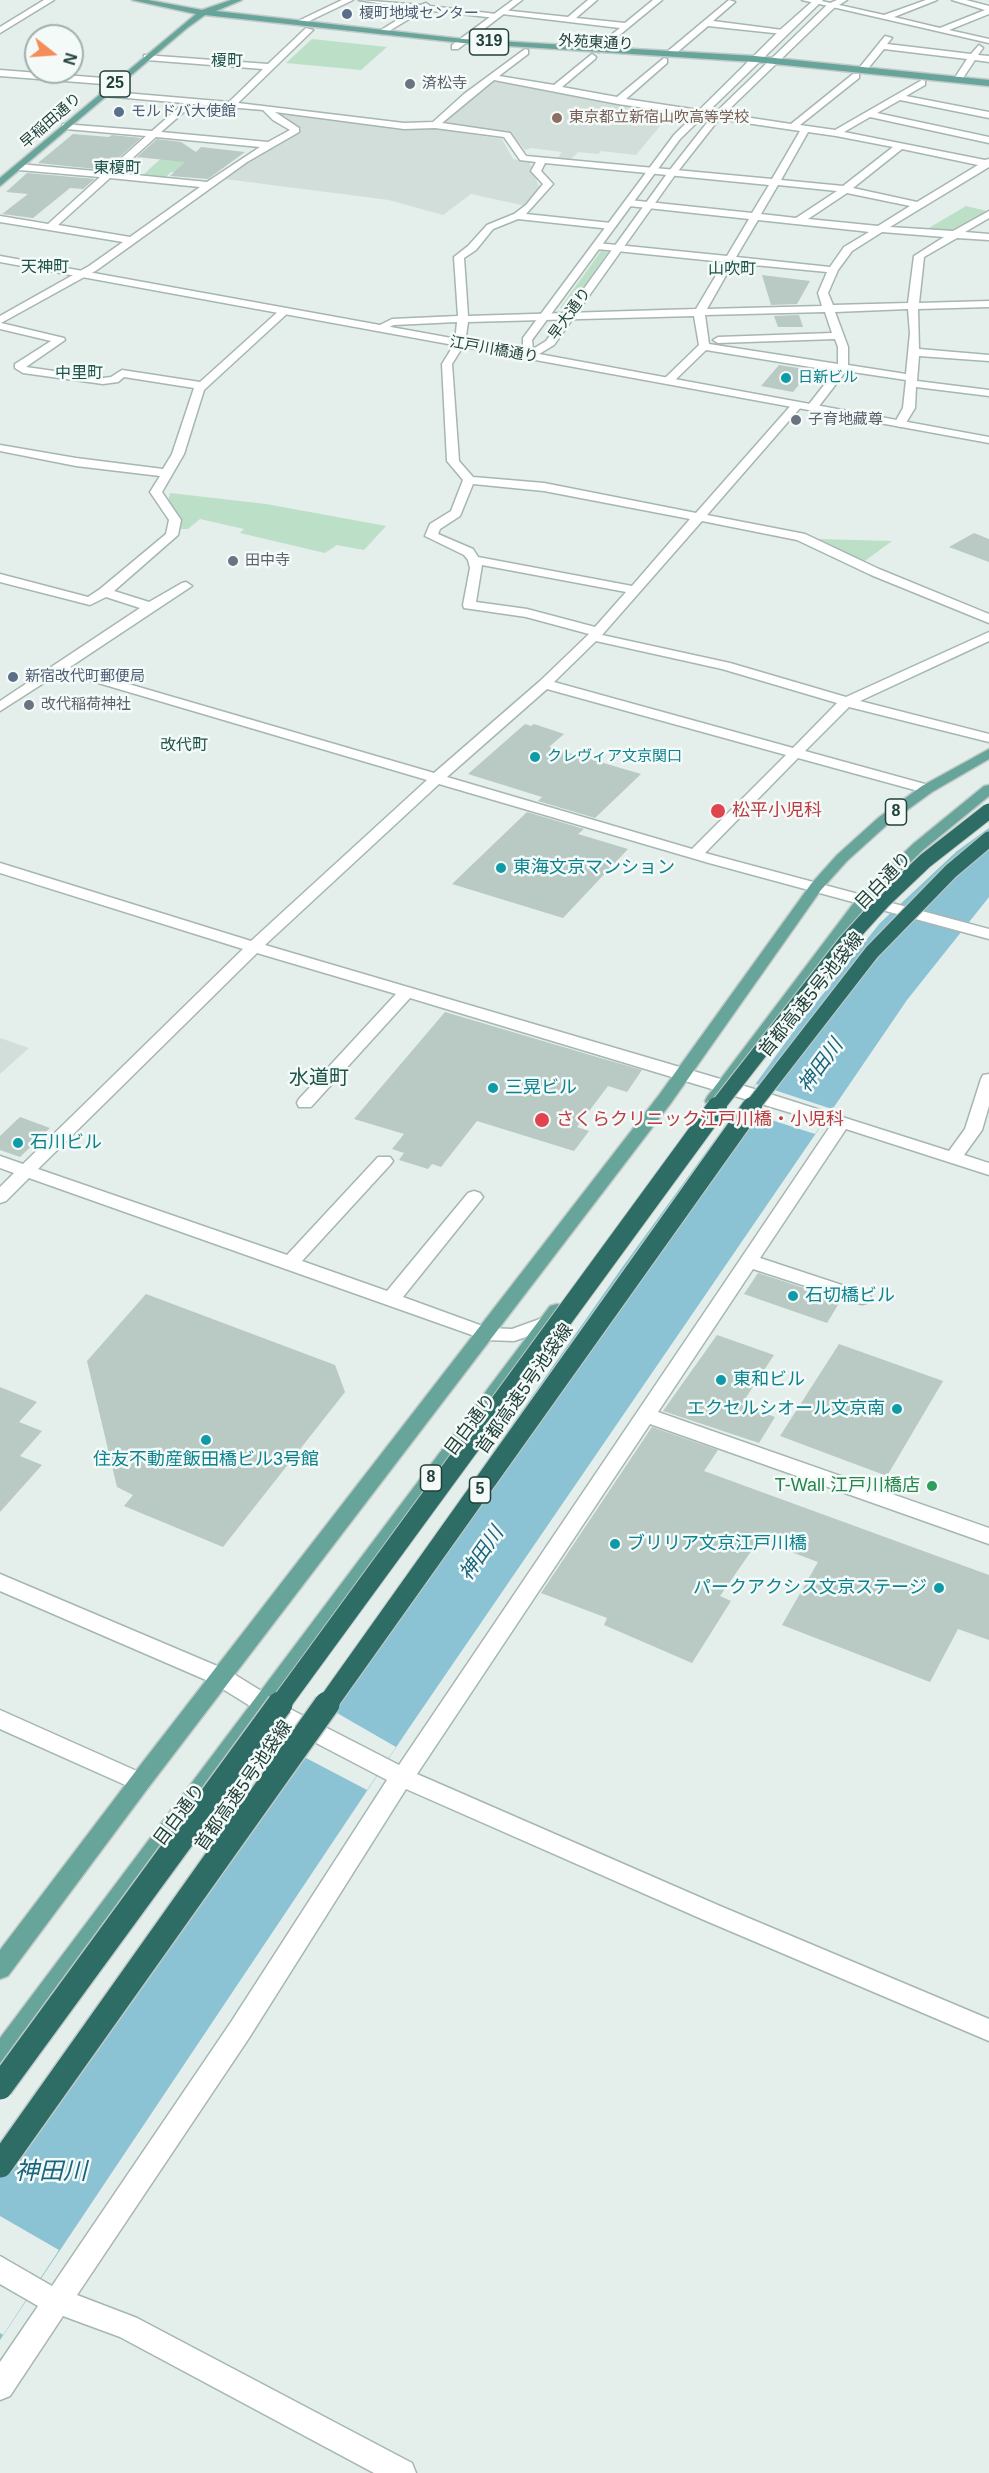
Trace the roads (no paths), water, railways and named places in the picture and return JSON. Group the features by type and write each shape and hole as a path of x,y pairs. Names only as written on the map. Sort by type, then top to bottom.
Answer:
{"highway":[{"name":"首都高速5号池袋線","path":"0,2087 745,1068 845,943 884,900 925,861 989,811"},
{"name":"首都高速5号池袋線","path":"0,2165 767,1085 872,952 951,871 989,839"}],"main road":[{"name":"外苑東通り","path":"136,0 154,1 203,13 463,40 599,49 668,57 989,83"},
{"path":"149,42 188,10 217,0"},
{"name":"早稲田通り","path":"0,183 184,26 203,13 238,0"},
{"name":"外苑東通り","path":"203,13 216,20 454,47 592,57 668,57"},
{"name":"外苑東通り","path":"860,73 922,83 989,90"},
{"name":"8","path":"0,1969 140,1782 684,1074 816,887 883,821 927,789 989,753"},
{"name":"目白通り","path":"0,2057 864,899 918,847 989,789"}],"street":[{"path":"0,31 50,0"},
{"path":"300,22 349,0"},
{"path":"363,0 627,26"},
{"path":"384,32 433,0"},
{"path":"454,47 518,0"},
{"path":"569,20 593,0"},
{"path":"599,49 658,0"},
{"path":"717,0 734,1"},
{"name":"早大通り","path":"813,1 677,137 527,340 528,356 550,343 672,172 716,117 831,6 843,0"},
{"path":"884,18 933,0"},
{"path":"956,0 989,9"},
{"path":"618,101 734,1"},
{"path":"813,1 988,40"},
{"path":"941,30 989,9"},
{"path":"794,126 860,73 901,22"},
{"path":"706,23 783,32"},
{"path":"232,104 309,30"},
{"path":"958,79 982,44 988,40"},
{"path":"882,46 989,59"},
{"path":"435,125 525,52"},
{"path":"147,57 270,67"},
{"path":"555,89 592,57"},
{"path":"0,73 102,81"},
{"path":"493,77 699,115 836,133 988,163"},
{"path":"836,133 922,83"},
{"path":"104,93 232,104 404,126 435,125 507,135 523,158 844,189 917,205"},
{"path":"900,97 987,114"},
{"path":"50,227 191,101"},
{"path":"0,320 82,274 268,145 296,130 276,118 266,108"},
{"path":"869,114 989,140"},
{"path":"974,120 987,114"},
{"path":"66,126 268,145"},
{"path":"921,151 964,126"},
{"path":"704,343 699,313 806,129"},
{"path":"800,220 899,147"},
{"path":"542,160 536,171 548,184 529,207 517,216 490,227 472,248 459,257 463,319 460,343 447,364 453,461 469,480 517,483 801,537 868,569 989,619"},
{"path":"812,408 843,368 843,347 823,293 833,270 848,249 988,163"},
{"path":"19,167 211,185"},
{"path":"629,204 800,220 877,230 989,237"},
{"path":"900,424 908,413 914,352 913,307 919,256 958,235 989,214"},
{"path":"517,216 611,226"},
{"path":"0,219 131,240"},
{"path":"597,246 833,270"},
{"name":"江戸川橋通り","path":"0,259 989,440"},
{"path":"379,328 392,322 463,319 989,304"},
{"path":"0,578 90,601 105,592 172,535 175,520 156,492 178,454 199,389 285,311"},
{"path":"0,326 60,340 19,366 23,370 103,381 114,380 122,373 203,386"},
{"path":"668,381 704,343 839,336"},
{"path":"704,343 989,393"},
{"path":"914,352 989,358"},
{"path":"0,1197 254,947 436,778 545,684 596,635 797,405"},
{"path":"0,448 76,462 167,473"},
{"path":"517,483 552,476"},
{"path":"469,480 456,513 434,527 431,536 469,552 474,560 476,568 469,605 527,613 596,635 725,666 846,702 989,738"},
{"path":"474,560 635,590"},
{"path":"0,707 57,667 186,586"},
{"path":"105,592 150,607"},
{"path":"695,854 846,702 989,636"},
{"path":"57,667 695,854 989,934"},
{"path":"545,684 927,789"},
{"path":"0,868 254,947 745,1092 989,1169"},
{"path":"305,1103 407,992"},
{"path":"953,1158 981,1130 989,1079"},
{"path":"0,2386 48,2297 183,2116 388,1796 395,1774 646,1415 749,1261 838,1121"},
{"path":"290,1263 384,1161"},
{"path":"0,1162 486,1334 514,1335 548,1322"},
{"path":"391,1299 474,1197"},
{"path":"749,1261 862,1298"},
{"path":"646,1415 989,1536"},
{"path":"0,1582 221,1677 301,1725 395,1774 692,1904 989,2030"},
{"path":"0,1719 140,1782"},
{"path":"0,2269 48,2297 128,2327 402,2473"}],"water":[{"name":"神田川","path":"989,828 989,897 907,1000 409,1728 0,2340 0,2157 621,1269 799,1024 880,923 957,851"}],"place":[{"name":"榎町地域センター","path":"347,14"},
{"name":"済松寺","path":"410,84"},
{"name":"モルドバ大使館","path":"119,112"},
{"name":"東京都立新宿山吹高等学校","path":"557,118"},
{"name":"日新ビル","path":"786,378"},
{"name":"子育地藏尊","path":"796,420"},
{"name":"田中寺","path":"233,561"},
{"name":"新宿改代町郵便局","path":"13,677"},
{"name":"改代稲荷神社","path":"29,705"},
{"name":"クレヴィア文京関口","path":"535,757"},
{"name":"松平小児科","path":"718,811"},
{"name":"東海文京マンション","path":"501,868"},
{"name":"三晃ビル","path":"493,1088"},
{"name":"さくらクリニック江戸川橋・小児科","path":"542,1120"},
{"name":"石川ビル","path":"18,1143"},
{"name":"石切橋ビル","path":"793,1296"},
{"name":"東和ビル","path":"721,1380"},
{"name":"エクセルシオール文京南","path":"897,1409"},
{"name":"住友不動産飯田橋ビル3号館","path":"206,1440"},
{"name":"T-Wall 江戸川橋店","path":"932,1486"},
{"name":"ブリリア文京江戸川橋","path":"615,1544"},
{"name":"パークアクシス文京ステージ","path":"939,1588"}],"district":[{"name":"榎町","path":"227,62"},
{"name":"東榎町","path":"117,169"},
{"name":"天神町","path":"45,268"},
{"name":"山吹町","path":"732,270"},
{"name":"中里町","path":"79,374"},
{"name":"改代町","path":"184,746"},
{"name":"水道町","path":"319,1078"}]}
